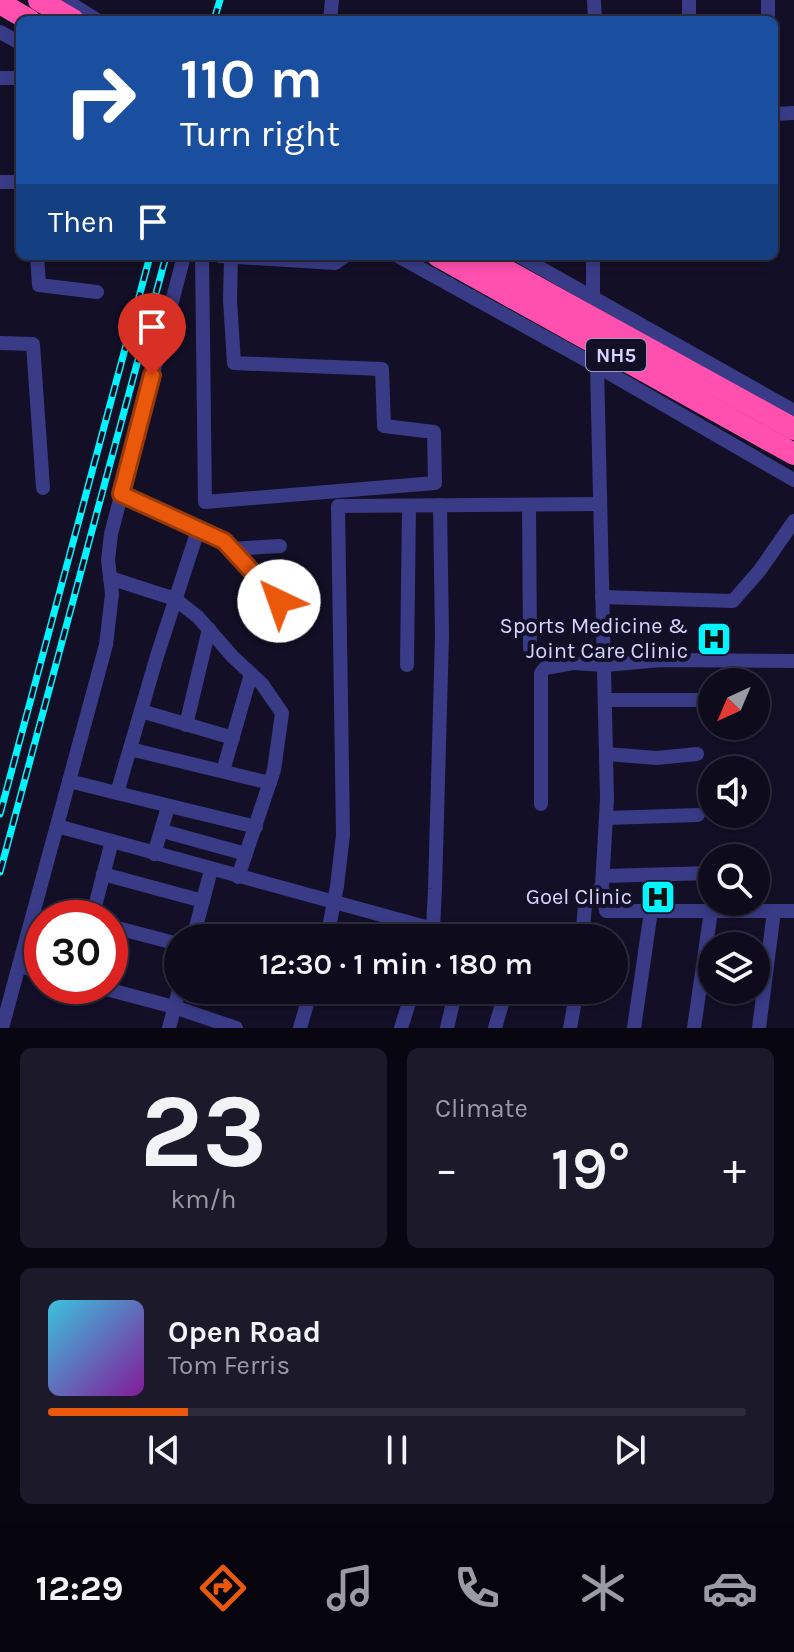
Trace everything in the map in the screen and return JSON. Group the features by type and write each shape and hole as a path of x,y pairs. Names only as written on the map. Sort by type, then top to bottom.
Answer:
{"highway":[{"path":"39,0 66,16"},
{"path":"0,3 22,16"},
{"name":"NH5","path":"445,260 794,454"},
{"name":"NH5","path":"487,260 794,429"}],"street":[{"path":"65,0 91,16"},
{"path":"37,260 39,285 97,292"},
{"path":"2,1028 106,645 112,594 108,560 111,534 183,260"},
{"path":"202,260 205,502 435,483 434,432 384,426 382,369 234,363 226,260"},
{"path":"280,260 335,263 339,260"},
{"path":"405,260 794,480"},
{"path":"526,260 794,411"},
{"path":"593,260 593,298"},
{"path":"0,343 33,344 43,488"},
{"path":"597,366 607,818 602,881 606,911"},
{"path":"121,494 224,541 279,601"},
{"path":"330,924 343,835 338,506 600,504"},
{"path":"431,924 442,636 440,505"},
{"path":"529,505 530,648"},
{"path":"407,665 409,506"},
{"path":"602,597 733,601 760,570 794,521"},
{"path":"117,793 198,530"},
{"path":"231,549 280,546"},
{"path":"110,578 175,599 262,684 282,713 280,741 270,783 238,877"},
{"path":"186,725 209,629"},
{"path":"541,804 541,673 550,665 605,665 662,660 794,661"},
{"path":"223,771 251,674"},
{"path":"605,700 698,700"},
{"path":"141,711 233,738"},
{"path":"130,749 270,783"},
{"path":"606,754 657,758 697,754"},
{"path":"69,781 256,827"},
{"path":"154,854 168,807"},
{"path":"607,818 698,815"},
{"path":"57,826 402,924"},
{"path":"170,833 246,854"},
{"path":"96,900 112,841"},
{"path":"197,924 211,870"},
{"path":"103,874 203,901"},
{"path":"583,924 588,900 602,881 698,874"},
{"path":"584,917 606,911 698,911"},
{"path":"634,1028 651,911"},
{"path":"770,911 794,911"},
{"path":"759,1028 774,911"},
{"path":"694,1028 710,916"},
{"path":"128,931 164,940"},
{"path":"19,966 24,967"},
{"path":"128,995 236,1028"},
{"path":"169,1028 175,1004"},
{"path":"300,1028 307,1004"},
{"path":"401,1028 409,1004"},
{"path":"447,1028 453,1004"},
{"path":"495,1028 502,1004"},
{"path":"570,1028 574,1004"}],"railway":[{"path":"215,16 220,0"},
{"path":"0,814 149,260"},
{"path":"0,872 165,260"}],"place":[{"name":"Sports Medicine & Joint Care Clinic","path":"714,639"},
{"name":"Goel Clinic","path":"658,897"}],"route":[{"path":"152,375 121,494 224,541 279,601"}]}
